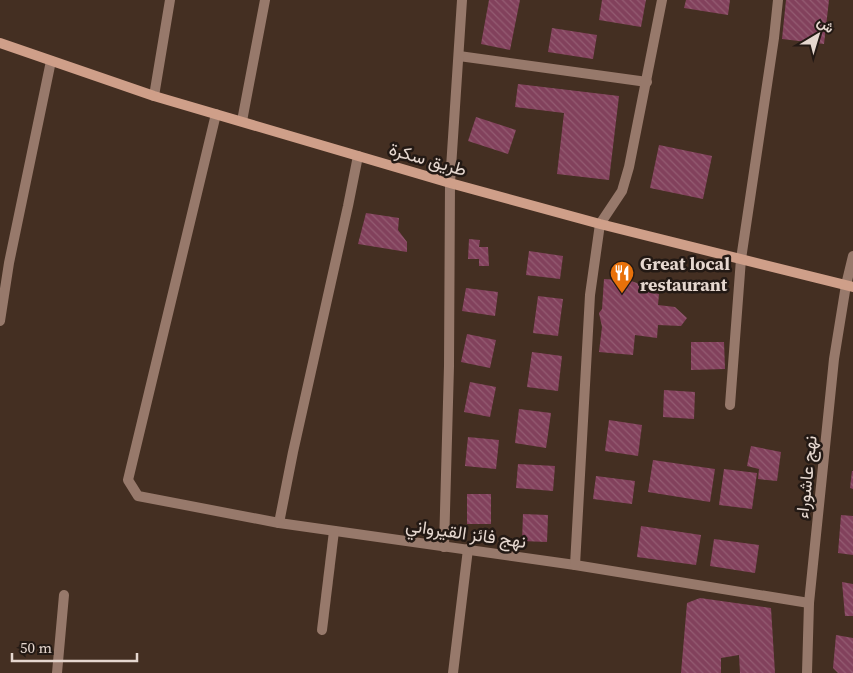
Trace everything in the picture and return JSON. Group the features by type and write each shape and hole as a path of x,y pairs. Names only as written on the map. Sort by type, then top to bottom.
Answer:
{"main road":[{"name":"طريق سكرة","path":"0,43 154,96 450,183 600,224 849,286"}],"street":[{"path":"154,96 170,0"},
{"path":"242,121 265,0"},
{"path":"444,547 449,366 450,183 461,0"},
{"path":"575,565 590,295 600,224 622,191 629,166 662,0"},
{"path":"730,405 742,259 778,0"},
{"path":"459,56 646,82"},
{"path":"0,321 9,263 51,61"},
{"name":"نهج فائز القيرواني","path":"216,114 128,480 138,496 280,523 575,565 809,603"},
{"path":"280,523 293,452 358,156"},
{"name":"نهج عاشوراء","path":"807,673 809,603 834,359 849,286 853,256"},
{"path":"322,630 334,531"},
{"path":"453,673 468,549"},
{"path":"57,673 64,594"}],"building":[{"path":"489,0 520,0 510,50 481,44"},
{"path":"602,0 646,0 641,27 599,20"},
{"path":"686,0 730,0 728,15 684,8"},
{"path":"786,0 829,0 824,44 782,39"},
{"path":"552,28 597,35 593,59 548,52"},
{"path":"518,84 619,96 609,180 557,174 564,113 515,107"},
{"path":"476,117 516,130 508,154 468,141"},
{"path":"659,145 712,156 703,199 650,188"},
{"path":"366,213 399,218 398,230 407,242 407,252 358,244"},
{"path":"469,239 480,240 479,247 488,247 489,266 479,266 479,259 468,259"},
{"path":"529,251 563,256 560,279 526,275"},
{"path":"604,279 631,281 643,288 652,288 652,293 659,294 658,305 675,307 687,318 681,326 658,325 657,338 635,335 633,355 599,352 602,327 599,313 602,309"},
{"path":"466,288 498,292 495,316 462,311"},
{"path":"538,296 563,299 558,336 533,333"},
{"path":"467,334 496,340 490,368 461,362"},
{"path":"691,342 724,342 725,369 691,370"},
{"path":"532,352 562,356 558,391 527,387"},
{"path":"470,382 496,387 490,417 464,412"},
{"path":"664,390 695,392 694,419 663,417"},
{"path":"519,409 551,413 546,448 515,443"},
{"path":"609,420 642,425 638,456 605,451"},
{"path":"468,437 499,440 496,469 465,466"},
{"path":"751,446 781,452 777,481 758,479 759,469 747,466"},
{"path":"653,460 715,469 710,502 648,492"},
{"path":"518,464 555,466 553,491 516,488"},
{"path":"724,469 757,473 752,509 719,505"},
{"path":"853,471 853,489 850,488"},
{"path":"596,476 635,481 632,504 593,499"},
{"path":"467,494 491,494 491,524 467,524"},
{"path":"523,514 548,515 547,542 522,541"},
{"path":"841,515 853,516 853,555 838,553"},
{"path":"641,526 701,535 696,565 637,557"},
{"path":"714,539 759,545 755,573 710,566"},
{"path":"842,582 853,584 853,616 845,616"},
{"path":"700,598 771,608 775,673 740,673 739,655 721,658 721,673 681,673 687,603"},
{"path":"836,635 853,638 853,673 838,673 833,668"}],"place":[{"name":"Great local restaurant","path":"622,294"}]}
